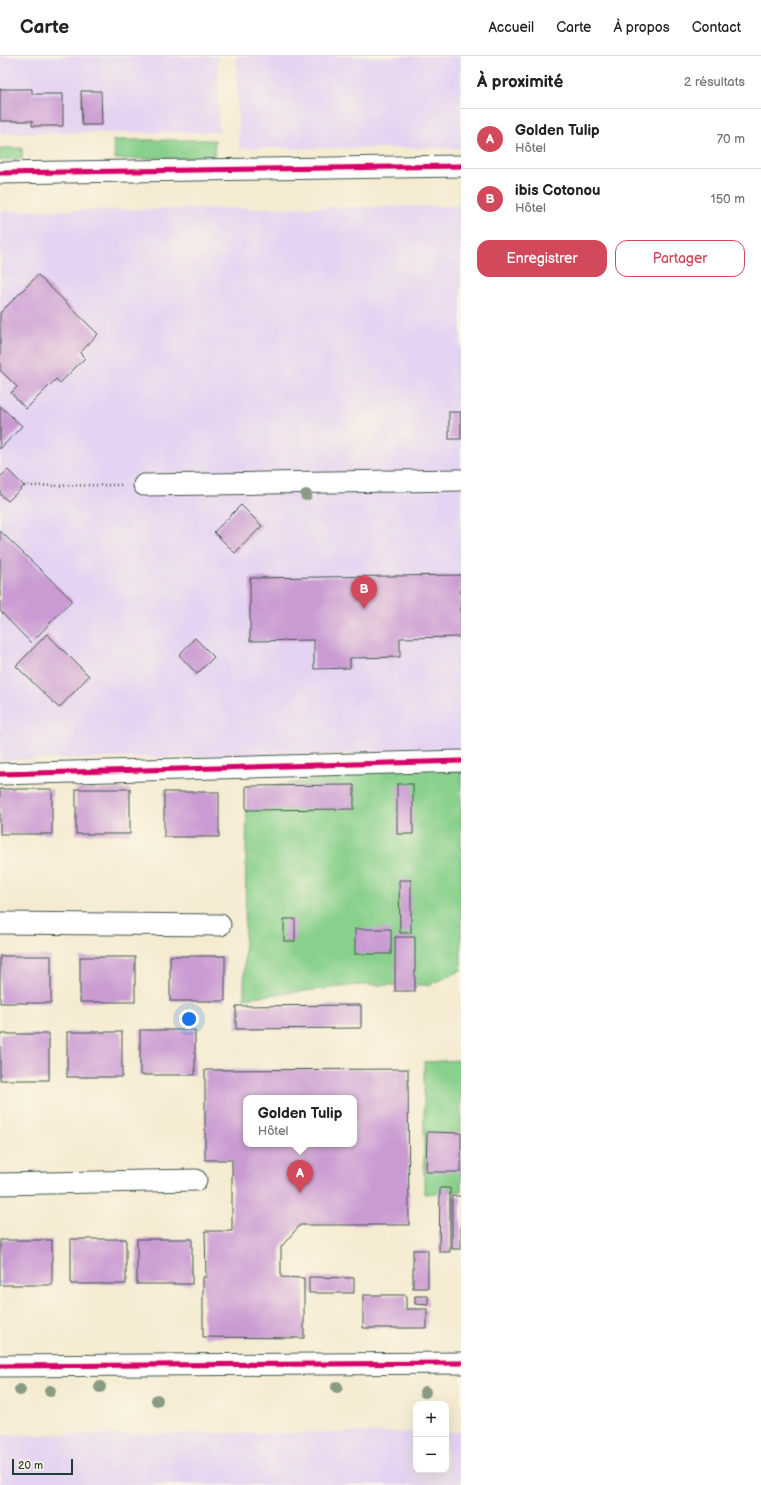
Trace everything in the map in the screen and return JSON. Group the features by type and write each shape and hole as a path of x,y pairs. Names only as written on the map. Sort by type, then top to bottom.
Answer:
{"street":[{"path":"0,173 461,166"},
{"path":"144,485 461,480"},
{"path":"0,774 461,761"},
{"path":"0,923 220,925"},
{"path":"0,1184 196,1180"},
{"path":"0,1366 461,1363"}],"path":[{"path":"24,486 144,485"}],"shaded area":[{"path":"0,56 218,56 219,132 0,133"},
{"path":"236,56 461,56 461,148 239,148"},
{"path":"461,206 461,752 0,760 0,211"},
{"path":"413,1432 413,1473 449,1473 449,1432 461,1432 461,1485 0,1485 0,1435"}],"green space":[{"path":"113,140 215,140 214,158 115,159"},
{"path":"0,148 22,148 22,159 0,160"},
{"path":"461,767 461,970 429,985 358,985 244,998 247,790 392,768"},
{"path":"461,1060 461,1191 424,1194 424,1062"}],"building":[{"path":"0,89 32,89 32,94 63,94 63,126 32,126 32,121 0,121"},
{"path":"81,91 101,91 102,125 82,125"},
{"path":"38,275 98,334 80,353 85,358 60,383 56,379 26,409 11,393 17,387 0,370 0,313"},
{"path":"0,406 22,426 0,449"},
{"path":"449,412 461,412 461,439 449,439"},
{"path":"8,470 24,486 8,501 0,494 0,477"},
{"path":"241,505 262,526 235,553 214,532"},
{"path":"0,531 72,600 31,643 0,611"},
{"path":"461,575 461,637 400,638 400,657 350,658 350,668 314,669 314,640 250,641 250,578"},
{"path":"47,634 89,676 59,708 16,666"},
{"path":"195,638 214,657 197,674 179,655"},
{"path":"397,784 413,784 413,834 397,834"},
{"path":"354,785 354,809 246,810 246,786"},
{"path":"0,789 52,789 52,834 0,834"},
{"path":"76,789 130,789 130,834 76,834"},
{"path":"164,792 219,792 219,837 164,837"},
{"path":"399,880 411,880 411,933 400,933"},
{"path":"284,919 295,919 295,941 284,941"},
{"path":"355,929 391,929 391,954 355,954"},
{"path":"395,937 415,937 415,991 395,991"},
{"path":"0,956 51,956 51,1003 0,1003"},
{"path":"170,956 225,956 225,1001 170,1001"},
{"path":"80,957 135,957 135,1002 80,1002"},
{"path":"361,1005 361,1028 236,1029 236,1006"},
{"path":"140,1030 195,1030 195,1075 140,1075"},
{"path":"67,1032 122,1032 122,1077 67,1077"},
{"path":"0,1034 49,1034 49,1080 0,1080"},
{"path":"408,1069 409,1225 300,1225 281,1247 281,1277 304,1278 304,1338 203,1337 203,1277 206,1277 205,1231 232,1231 232,1160 205,1160 205,1070"},
{"path":"427,1132 461,1133 461,1172 426,1172"},
{"path":"440,1188 450,1188 450,1252 439,1252"},
{"path":"452,1196 461,1196 461,1249 452,1249"},
{"path":"71,1239 126,1239 126,1284 71,1284"},
{"path":"137,1239 192,1239 192,1284 137,1284"},
{"path":"0,1240 52,1240 52,1285 0,1285"},
{"path":"413,1250 428,1250 428,1288 413,1288"},
{"path":"309,1277 354,1278 354,1293 309,1293"},
{"path":"363,1295 406,1295 406,1309 427,1309 427,1328 363,1328"},
{"path":"415,1296 428,1296 428,1305 415,1304"}],"cycle path":[{"path":"0,173 461,166"},
{"path":"0,774 461,761"},
{"path":"0,1366 461,1363"}],"place":[{"name":"ibis Cotonou","path":"364,609"},
{"name":"Golden Tulip","path":"300,1193"}]}
